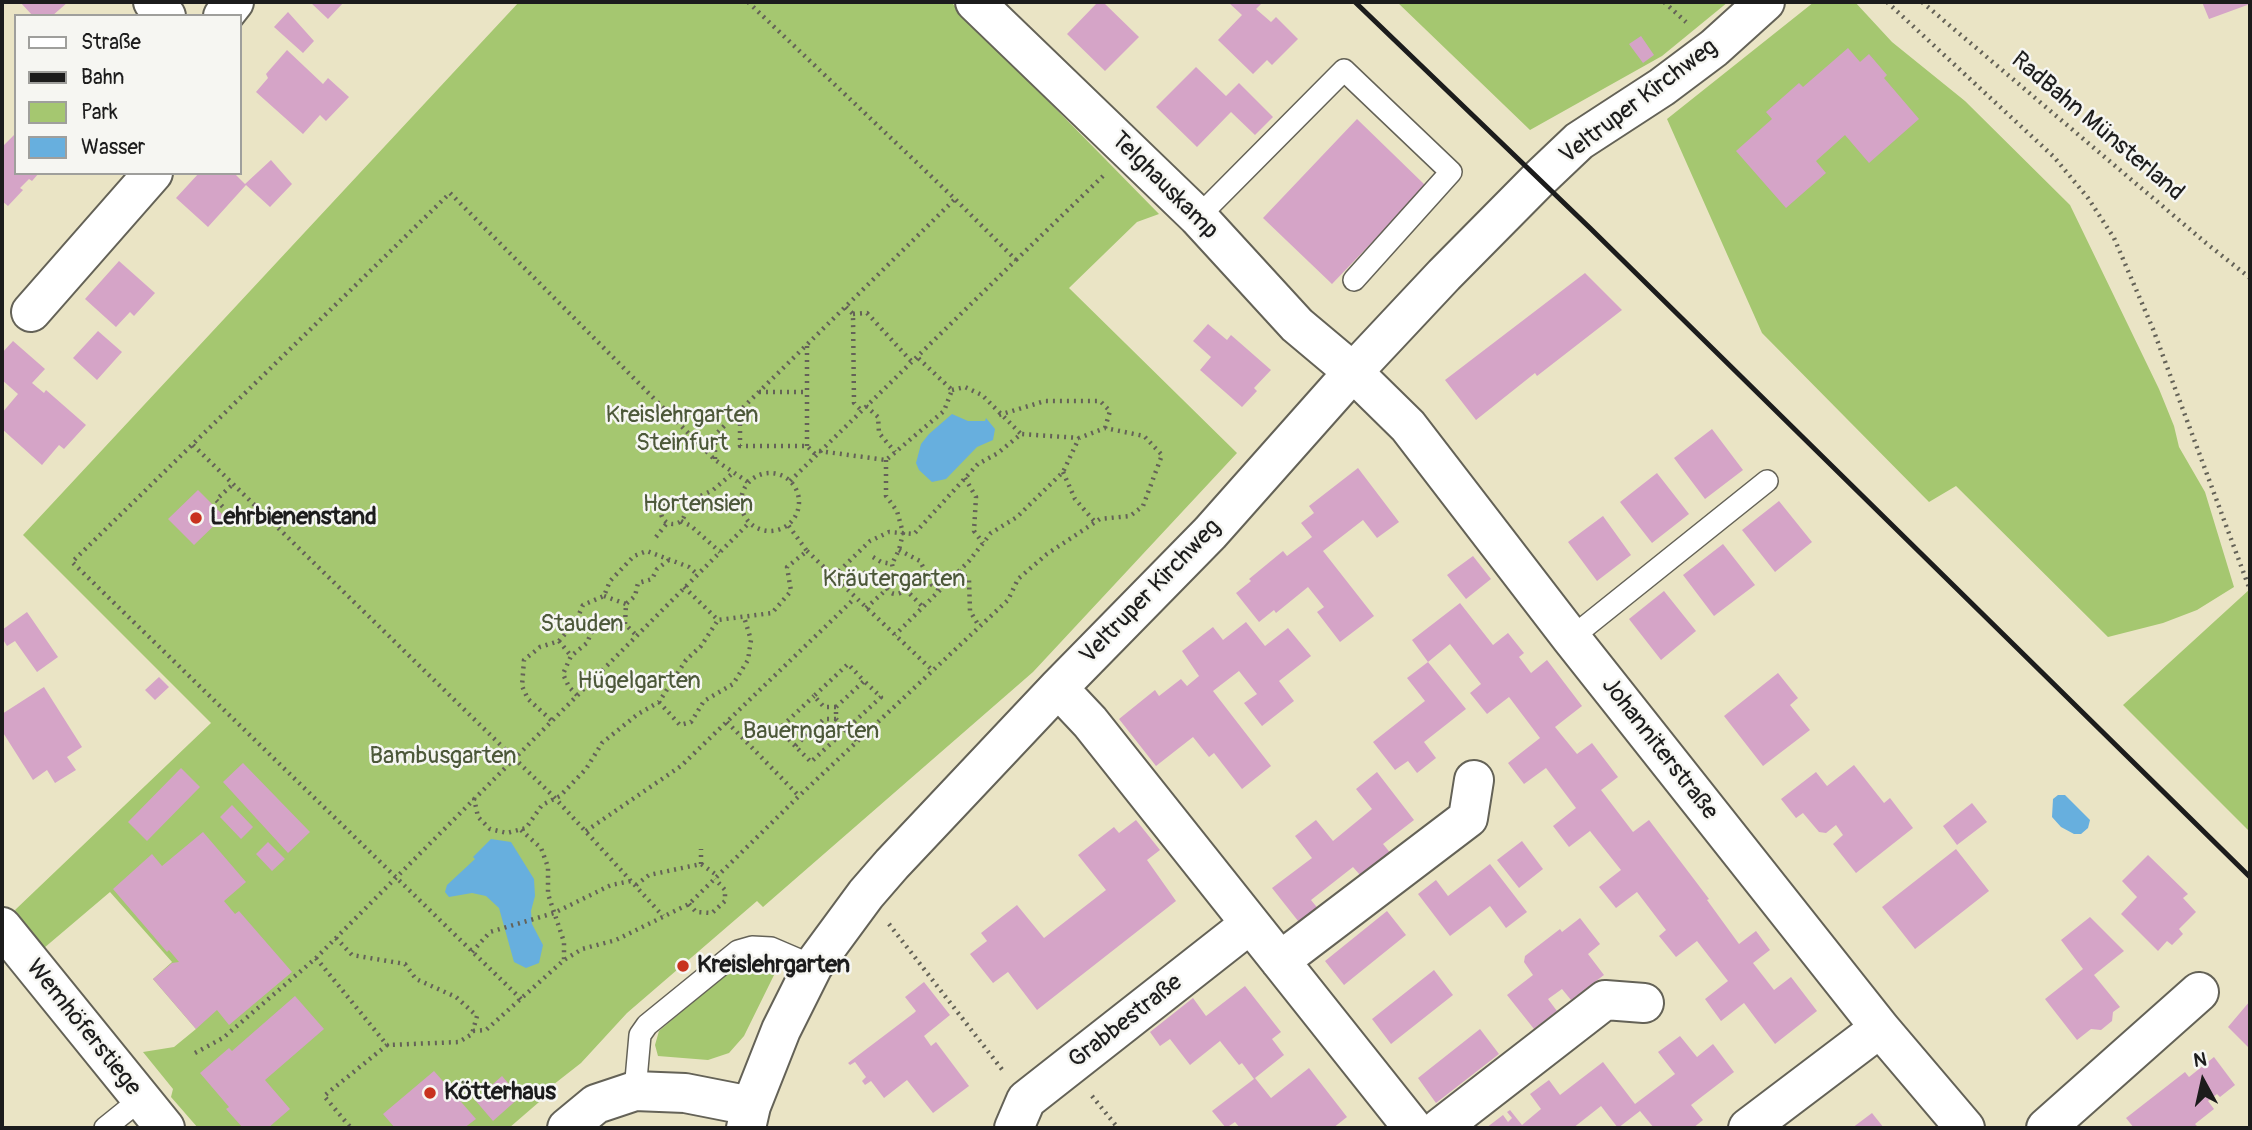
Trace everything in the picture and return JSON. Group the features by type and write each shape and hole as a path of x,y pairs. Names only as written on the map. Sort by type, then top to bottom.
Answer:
{"street":[{"name":"Telghauskamp","path":"975,2 1198,217 1297,325 1353,372"},
{"name":"Veltruper Kirchweg","path":"566,1128 596,1104 635,1091 685,1093 749,1117 781,1030 813,966 866,894 1058,688 1210,533 1353,372 1444,275 1579,141 1662,87 1714,48 1765,2"},
{"path":"31,312 151,175"},
{"name":"Johanniterstraße","path":"1353,372 1408,426 1571,638 1880,1028 1965,1128"},
{"path":"1058,688 1090,722 1413,1128"},
{"path":"1280,961 1468,818 1474,780"},
{"name":"Grabbestraße","path":"1020,1114 1250,924"},
{"name":"Wemhöferstiege","path":"2,927 165,1128"},
{"path":"2046,1128 2199,992"},
{"path":"1440,1128 1605,1000 1644,1003"},
{"path":"1748,1128 1880,1028"}],"lane":[{"path":"1198,217 1344,70 1451,172 1354,280"},
{"path":"1571,638 1767,481"},
{"path":"635,1091 640,1035 647,1025 738,951 752,947 771,948 813,966"},
{"path":"105,1128 141,1099"}],"path":[{"path":"748,2 1016,260"},
{"path":"1887,2 2054,157 2088,198 2114,238 2153,329 2250,590"},
{"name":"RadBahn Münsterland","path":"1922,2 2250,278"},
{"path":"790,481 1104,176"},
{"path":"521,999 72,562 450,193 715,460 748,482"},
{"path":"715,460 715,435 955,199"},
{"path":"846,307 853,314 854,403 878,417 879,433 895,452"},
{"path":"853,314 867,313 914,359 952,390"},
{"path":"807,345 807,446"},
{"path":"473,1031 486,1030 564,960 582,949 616,940 689,904 1008,600 1018,579 1047,554 1100,519 1130,516 1143,506 1162,455 1144,436 1105,428 1079,438 1021,435 982,395 965,387 952,390"},
{"path":"740,410 740,446 807,446 816,453 886,460 944,411 952,390"},
{"path":"759,391 807,392"},
{"path":"999,415 1045,401 1100,401 1110,411 1105,428"},
{"path":"834,576 870,541 889,532 914,534 978,464 1021,435"},
{"path":"895,635 959,571 991,533 1017,517 1063,472 1079,438"},
{"path":"193,445 555,799 663,916"},
{"path":"886,460 886,496 897,511 903,533 899,550 891,564 894,573 904,577 906,583 905,589 897,595 887,589"},
{"path":"682,505 713,490 733,472"},
{"path":"1063,472 1075,499 1095,522"},
{"path":"764,473 782,475 790,481 797,489 799,509 788,525 769,532 749,523 741,509 741,500 748,482 764,473"},
{"path":"965,478 976,497 974,531 984,543"},
{"path":"230,525 229,513 216,500 233,484"},
{"path":"672,500 682,505 685,513 681,521 675,524 667,523 662,518 662,506 672,500"},
{"path":"681,521 691,526 720,552"},
{"path":"656,537 667,523"},
{"path":"195,1053 223,1038 316,958 749,523"},
{"path":"788,525 807,551 932,670"},
{"path":"899,550 920,561 932,585 940,590"},
{"path":"604,596 610,581 634,556 647,551 690,567 697,574"},
{"path":"718,620 772,613 791,591 787,568 807,551"},
{"path":"873,556 881,562 891,564"},
{"path":"625,624 626,604 635,596 638,583 652,579 657,569 670,559"},
{"path":"959,571 969,580 970,611 979,626"},
{"path":"863,572 871,578 886,582"},
{"path":"887,589 888,577 894,573"},
{"path":"684,587 718,620"},
{"path":"866,608 887,589"},
{"path":"905,589 923,607"},
{"path":"551,720 528,699 522,686 524,660 540,647 559,642 576,621 583,605 604,596 626,604"},
{"path":"586,831 681,766 855,598"},
{"path":"659,702 680,724 691,722 704,701 733,684 748,660 751,640 744,617"},
{"path":"474,798 478,817 490,829 508,833 526,828 542,805 555,799 586,769 602,743 638,714 659,702 686,660 701,646 718,620"},
{"path":"577,695 569,687 563,674 571,656 587,643 591,633 603,623 625,624 636,635"},
{"path":"559,642 571,656"},
{"path":"848,664 864,681 881,697 811,762 779,729 848,664"},
{"path":"824,707 836,707 864,681"},
{"path":"814,696 824,707 824,719"},
{"path":"836,707 836,719 857,741"},
{"path":"795,746 824,719 836,719"},
{"path":"727,722 800,796"},
{"path":"520,829 541,848 548,867 548,894 564,942 564,960"},
{"path":"689,904 696,912 712,913 725,901 725,890 716,877 701,864 701,849"},
{"path":"636,886 649,875 701,864"},
{"path":"472,952 490,932 501,927 554,913 611,885 631,881"},
{"path":"866,894 1020,1114"},
{"path":"336,938 352,955 405,964 416,979 456,997 477,1016 472,1034 459,1042 387,1045 324,1096 351,1128"},
{"path":"316,958 387,1045"}],"green space":[{"name":"Kreislehrgarten Steinfurt","path":"519,2 951,2 1159,214 1137,222 1069,288 1237,453 1033,672 763,907 757,901 627,1013 581,1063 544,1092 546,1096 509,1128 198,1128 171,1097 173,1089 143,1052 174,1047 196,1029 153,979 172,962 110,892 44,948 15,910 211,723 23,535"},
{"path":"1397,2 1728,2 1662,56 1530,130"},
{"path":"1814,2 1855,2 1892,42 1965,101 2070,205 2159,389 2174,426 2179,447 2205,492 2234,587 2197,610 2163,623 2108,637 1956,486 1929,502 1762,333 1667,119"},
{"path":"2250,589 2250,832 2123,705"},
{"path":"756,964 776,971 744,1036 729,1053 708,1060 658,1056 655,1045 659,1031 723,976 738,968"}],"water":[{"path":"952,414 968,421 985,421 986,418 995,429 993,440 977,447 946,479 932,482 919,470 916,463 921,444"},
{"path":"2058,795 2065,795 2090,820 2088,828 2081,834 2074,834 2061,827 2052,817 2053,799"},
{"path":"491,839 511,842 534,879 532,924 543,945 539,963 526,968 514,962 499,908 486,896 472,893 449,897 445,892 447,885 475,859 473,857"}],"building":[{"path":"20,2 68,2 54,14 31,14"},
{"path":"310,2 344,2 328,19"},
{"path":"1098,2 1103,2 1139,37 1105,71 1067,34"},
{"path":"1228,2 1263,2 1256,9 1271,22 1276,17 1298,39 1272,65 1267,60 1253,74 1218,40 1242,15"},
{"path":"2202,2 2250,2 2250,4 2209,19"},
{"path":"288,12 314,41 303,53 274,27"},
{"path":"1641,36 1654,55 1643,63 1629,44"},
{"path":"1848,48 1860,62 1869,54 1887,75 1884,78 1919,119 1869,163 1845,135 1816,161 1826,173 1786,208 1736,151 1772,119 1766,112 1799,83 1803,87"},
{"path":"287,50 323,84 328,78 349,97 326,121 320,115 303,134 256,92 268,78 266,74"},
{"path":"1196,67 1226,96 1239,83 1273,117 1255,135 1231,112 1197,147 1156,107"},
{"path":"1357,119 1426,186 1332,284 1263,218"},
{"path":"14,135 14,175 37,175 20,188 23,190 8,206 2,201 2,147"},
{"path":"271,160 292,184 270,207 246,185 208,227 176,198 197,175 236,175 245,184"},
{"path":"119,261 155,293 134,316 130,312 116,327 85,299"},
{"path":"1585,273 1622,310 1476,420 1445,380"},
{"path":"1208,324 1227,340 1231,335 1271,370 1254,388 1257,391 1242,407 1200,370 1211,357 1193,341"},
{"path":"98,331 122,352 97,380 73,358"},
{"path":"13,341 45,369 32,383 44,393 46,390 86,425 64,449 59,445 42,465 2,429 2,413 18,394 2,380 2,353"},
{"path":"1712,429 1743,470 1705,499 1674,458"},
{"path":"1358,468 1399,522 1377,538 1363,520 1323,551 1374,616 1340,642 1317,612 1324,607 1308,587 1276,613 1274,610 1259,622 1236,593 1283,551 1287,556 1312,537 1301,523 1314,513 1309,506"},
{"path":"1657,473 1689,514 1652,543 1620,502"},
{"name":"Lehrbienenstand","path":"198,490 224,516 194,545 168,519"},
{"path":"1779,501 1812,542 1775,572 1742,530"},
{"path":"1603,516 1631,555 1597,581 1568,542"},
{"path":"1723,544 1755,585 1714,616 1683,575"},
{"path":"1473,556 1491,579 1466,599 1447,575"},
{"path":"1664,591 1696,631 1661,660 1629,619"},
{"path":"1460,603 1493,645 1508,633 1524,653 1519,657 1531,673 1547,660 1582,706 1555,727 1577,754 1592,743 1618,777 1601,790 1633,832 1649,820 1709,899 1707,900 1739,944 1756,931 1770,950 1753,963 1774,990 1791,977 1817,1011 1775,1044 1744,1003 1721,1021 1705,999 1728,981 1697,941 1676,957 1659,936 1666,930 1637,892 1616,908 1599,887 1621,870 1590,831 1569,847 1553,826 1576,808 1546,768 1524,784 1508,763 1540,738 1509,697 1487,714 1470,693 1481,684 1450,644 1428,662 1412,640"},
{"path":"27,612 58,657 37,672 15,641 7,646 2,638 2,630"},
{"path":"1246,622 1265,646 1288,628 1311,656 1279,681 1294,701 1262,726 1244,703 1257,694 1239,671 1213,691 1271,766 1242,789 1214,753 1209,757 1193,737 1156,766 1119,719 1155,690 1159,696 1181,679 1187,686 1199,676 1182,651 1213,627 1223,640"},
{"path":"1428,662 1466,709 1424,742 1436,758 1417,773 1408,761 1395,770 1373,742 1425,701 1407,678"},
{"path":"1778,673 1798,698 1790,705 1810,730 1763,766 1724,716"},
{"path":"159,677 169,687 155,700 145,690"},
{"path":"44,687 82,747 67,757 76,770 55,783 47,770 33,780 2,731 2,714"},
{"path":"243,763 310,832 288,853 223,782"},
{"path":"1854,765 1884,803 1890,798 1913,828 1856,873 1833,844 1843,835 1836,825 1826,833 1819,832 1803,813 1796,818 1781,799 1816,772 1827,786"},
{"path":"181,768 200,787 147,841 128,822"},
{"path":"1377,772 1414,820 1383,844 1396,860 1367,883 1353,867 1311,900 1324,916 1306,931 1272,888 1312,858 1295,836 1316,820 1333,841 1372,809 1356,789"},
{"path":"1972,803 1987,822 1957,845 1943,826"},
{"path":"232,805 253,827 241,839 220,817"},
{"path":"1136,820 1160,850 1147,860 1176,901 1037,1010 1008,972 993,983 970,954 987,941 981,933 1017,905 1044,938 1106,890 1078,855 1114,827 1119,833"},
{"path":"203,832 246,882 224,901 235,914 239,911 292,972 229,1025 217,1010 196,1029 153,979 172,963 179,962 169,950 167,952 113,889 152,854 162,866"},
{"path":"1522,841 1543,869 1519,888 1497,860"},
{"path":"268,842 285,859 272,871 256,854"},
{"path":"1956,849 1989,891 1915,949 1882,907"},
{"path":"2148,855 2188,894 2183,898 2196,912 2179,929 2183,934 2172,945 2167,941 2158,951 2121,914 2137,897 2122,881"},
{"path":"1490,864 1527,912 1506,928 1490,906 1450,936 1418,894 1436,880 1448,896"},
{"path":"1387,911 1406,935 1344,985 1325,961"},
{"path":"2090,917 2124,951 2094,975 2120,1007 2113,1012 2112,1021 2101,1030 2091,1029 2077,1040 2045,999 2083,969 2061,940"},
{"path":"1580,918 1600,944 1588,954 1604,975 1571,1000 1562,989 1548,999 1557,1011 1534,1029 1507,995 1533,975 1524,962 1525,956 1560,929 1562,932"},
{"path":"1434,970 1453,995 1391,1044 1372,1019"},
{"path":"924,982 950,1015 924,1036 931,1046 936,1042 969,1086 933,1113 907,1080 884,1098 871,1081 865,1085 862,1081 866,1077 855,1062 850,1065 848,1063 916,1011 905,997"},
{"path":"1245,986 1281,1032 1272,1039 1284,1055 1255,1078 1271,1098 1309,1068 1347,1117 1333,1128 1240,1128 1235,1122 1226,1128 1212,1111 1254,1079 1242,1063 1239,1065 1220,1041 1190,1065 1170,1039 1160,1046 1150,1032 1193,998 1206,1016"},
{"path":"295,996 324,1029 265,1080 290,1109 268,1128 243,1128 200,1073 229,1048 232,1051"},
{"path":"2250,1001 2250,1049 2228,1027"},
{"path":"1480,1029 1499,1054 1436,1103 1418,1078"},
{"path":"1680,1036 1697,1057 1713,1044 1734,1072 1691,1105 1703,1120 1693,1128 1654,1128 1640,1111 1618,1128 1601,1106 1573,1128 1486,1128 1503,1115 1508,1122 1512,1118 1507,1112 1510,1110 1522,1125 1541,1109 1530,1094 1549,1080 1560,1095 1603,1062 1635,1104 1675,1074 1658,1052"},
{"path":"2214,1057 2235,1085 2220,1097 2217,1094 2208,1101 2214,1109 2195,1124 2199,1128 2134,1128 2126,1118 2185,1072 2189,1077"},
{"name":"Kötterhaus","path":"434,1071 476,1119 464,1128 395,1128 383,1114"},
{"path":"502,1076 520,1097 493,1121 475,1100"},
{"path":"1872,1113 1884,1128 1852,1128"}],"railway":[{"path":"1355,2 1591,229 2250,877"}],"place":[{"name":"Lehrbienenstand","path":"196,518"},
{"name":"Kreislehrgarten","path":"683,966"},
{"name":"Kötterhaus","path":"430,1093"}],"park label":[{"name":"Hortensien","path":"698,505"},
{"name":"Kräutergarten","path":"894,580"},
{"name":"Stauden","path":"582,625"},
{"name":"Hügelgarten","path":"639,682"},
{"name":"Bauerngarten","path":"811,732"},
{"name":"Bambusgarten","path":"443,757"}]}
